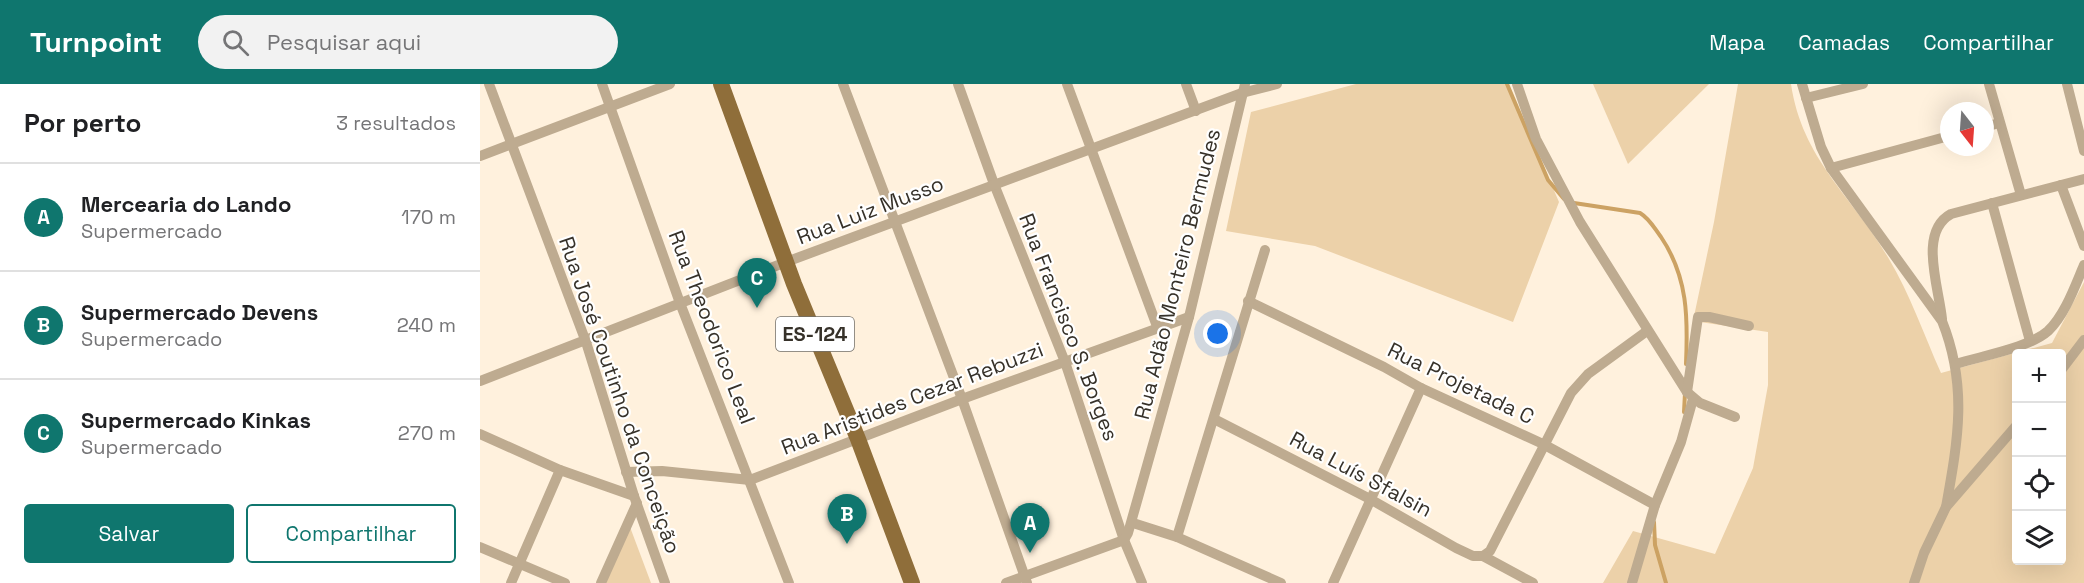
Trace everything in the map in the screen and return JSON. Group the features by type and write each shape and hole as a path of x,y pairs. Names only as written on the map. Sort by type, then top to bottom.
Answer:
{"main road":[{"name":"ES-124","path":"721,84 786,262 858,439 912,583"}],"street":[{"name":"Rua José Coutinho da Conceição","path":"489,84 510,145 586,342 635,500 665,583"},
{"name":"Rua Theodorico Leal","path":"602,84 680,303 789,583"},
{"path":"480,156 670,84"},
{"path":"843,84 962,399 1025,580"},
{"name":"Rua Francisco S. Borges","path":"958,84 994,184 1065,362 1124,540 1142,583"},
{"path":"1067,84 1158,329"},
{"path":"1186,84 1196,111"},
{"name":"Rua Luiz Musso","path":"480,381 586,342 786,262 1196,111 1243,88 1277,84"},
{"path":"1517,84 1536,139 1580,222 1647,331 1690,395 1735,417"},
{"path":"1802,84 1821,147 1831,168 1942,321"},
{"path":"1806,98 1863,84"},
{"path":"1989,84 2021,195"},
{"path":"2067,84 2084,151"},
{"name":"Rua Adão Monteiro Bermudes","path":"1124,540 1132,523 1189,317 1243,88"},
{"path":"1994,124 1999,123"},
{"path":"1831,168 1940,138"},
{"path":"1946,507 1959,430 1960,403 1956,364 1942,321 1932,243 1937,224 1951,214 2084,179"},
{"path":"2061,185 2084,246"},
{"path":"1992,203 2030,341"},
{"path":"1177,537 1265,250"},
{"path":"1956,364 2030,341 2053,326 2084,265"},
{"name":"Rua Projetada C","path":"1248,301 1384,367 1421,388 1543,444 1655,506"},
{"path":"1632,583 1655,506 1681,442 1690,395 1696,320 1702,316 1749,326"},
{"name":"Rua Aristides Cezar Rebuzzi","path":"750,480 962,399 1189,317"},
{"path":"1486,554 1543,444 1579,383 1647,331"},
{"path":"2066,363 2084,340"},
{"path":"1334,583 1421,388"},
{"name":"Rua Luís Sfalsin","path":"1214,419 1370,499 1456,548 1473,556 1486,554 1533,583"},
{"path":"1914,583 1924,553 1946,507 2012,431"},
{"path":"480,434 635,500 601,583"},
{"path":"511,583 560,470"},
{"path":"627,472 662,471 750,480"},
{"path":"1132,523 1177,537 1281,583"},
{"path":"1006,583 1025,580 1124,540"},
{"path":"480,547 565,583"}],"shaded area":[{"path":"1356,84 1508,84 1559,202 1513,322 1315,246 1226,231 1251,112"},
{"path":"1593,84 1709,84 1628,164"},
{"path":"1738,84 1791,84 1797,111 1806,135 1831,177 1875,237 1897,272 1941,373 2012,354 2012,565 2066,565 2066,349 2030,349 2052,343 2084,282 2084,583 1603,583 1633,531 1715,554 1753,468 1768,385 1768,332 1693,321 1714,222"},
{"path":"630,527 651,583 606,583"}],"waterway":[{"path":"1507,84 1548,180 1564,199"},
{"path":"1574,203 1640,213 1661,237 1677,267 1684,298 1687,330 1686,364"},
{"path":"1684,412 1685,393"},
{"path":"1654,522 1655,545 1666,583"}],"place":[{"name":"Supermercado Kinkas","path":"757,308"},
{"name":"Supermercado Devens","path":"847,544"},
{"name":"Mercearia do Lando","path":"1030,553"}]}
